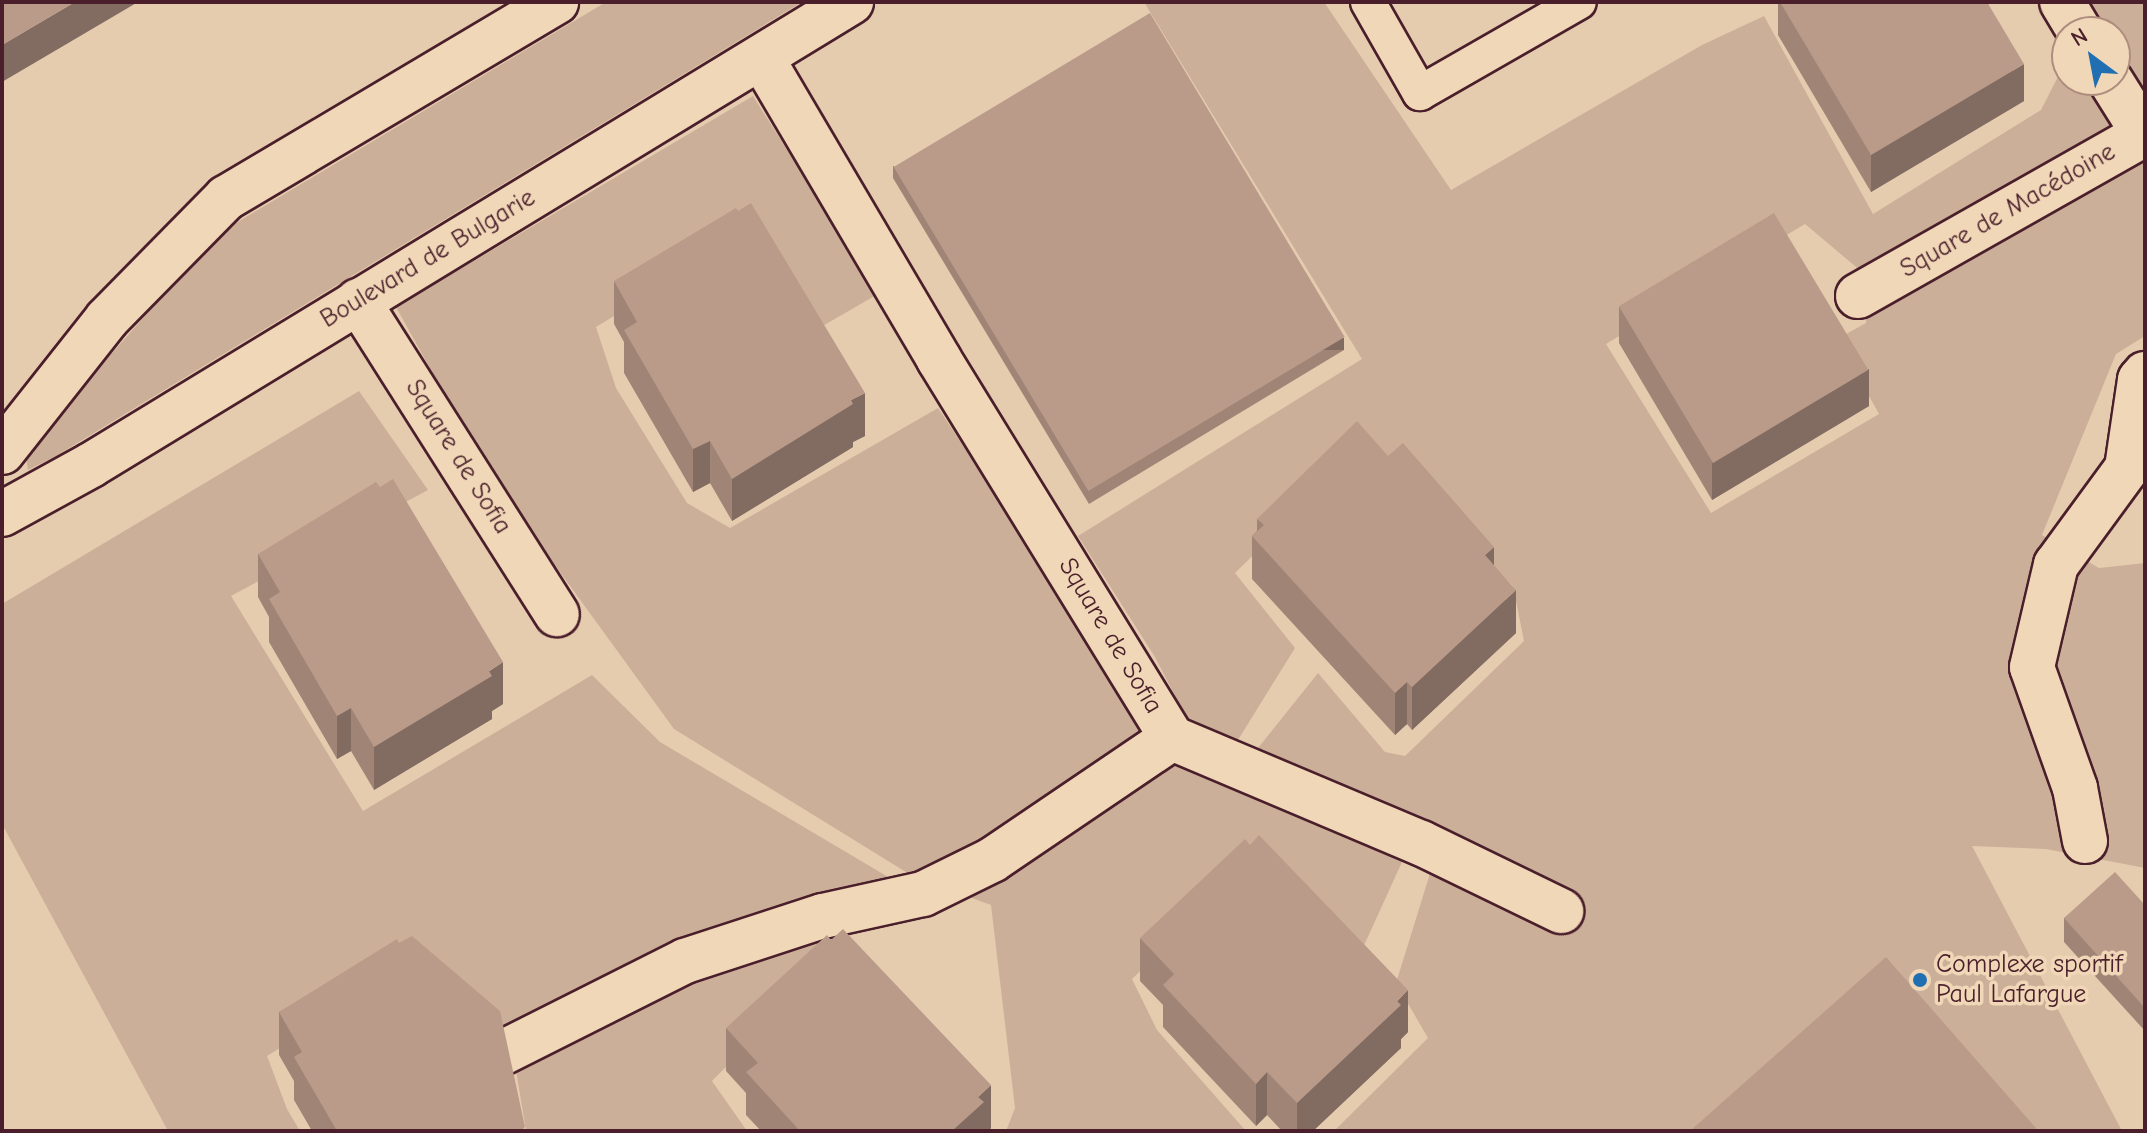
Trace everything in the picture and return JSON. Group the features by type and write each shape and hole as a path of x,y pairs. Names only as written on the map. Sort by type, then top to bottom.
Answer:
{"street":[{"path":"2,452 107,319 226,198 556,2"},
{"name":"Boulevard de Bulgarie","path":"2,514 91,465 851,2"},
{"name":"Square de Sofia","path":"500,1054 685,961 823,916 923,894 992,860 1172,738 939,359 762,58"},
{"name":"Square de Macédoine","path":"1858,296 2144,134 2120,96"},
{"name":"Square de Sofia","path":"358,301 557,614"},
{"path":"2085,841 2075,788 2032,667 2056,565 2127,468 2140,380 2145,374"},
{"path":"1172,738 1421,843 1561,911"}],"lane":[{"path":"1368,2 1420,93 1579,2"}],"shaded area":[{"path":"606,2 802,2 56,456 28,470 25,451 185,271 236,223"},
{"path":"1144,2 1324,2 1451,190 1702,45 1764,16 1873,214 2041,110 2051,90 2051,96 2131,96 2131,16 2083,16 2085,2 2145,2 2145,336 2116,354 2042,535 2099,568 2145,563 2145,868 2046,849 1972,846 2122,1131 1334,1131 1428,1038 1396,983 1432,867 1553,886 1258,748 1318,673 1385,752 1405,756 1524,641 1513,586 1412,479 1363,448 1235,573 1295,648 1233,748 1188,721 1155,657 1078,536 1362,359","holes":["1805,224 1868,277 1866,323 1837,339 1879,414 1711,513 1606,344"]},
{"path":"753,96 878,294 814,331 750,233 596,327 616,388 687,503 730,528 938,408 1150,724 1402,862 1356,963 1236,879 1132,979 1157,1030 1246,1131 1006,1131 1015,1108 991,905 914,877 674,729 488,473 396,307"},
{"path":"359,391 428,490 231,596 363,811 592,675 660,742 900,884 501,1044 407,970 267,1056 287,1109 300,1131 168,1131 2,824 2,604"},
{"path":"827,934 832,960 712,1081 747,1131 526,1131 514,1058 637,991"}],"building":[{"path":"2,2 75,2 2,45"},
{"path":"1780,2 1987,2 2024,64 1871,155"},
{"path":"1150,13 1345,337 1088,491 894,167"},
{"path":"751,203 865,393 851,400 853,404 732,479 710,441 693,449 624,330 637,322 614,281 736,208 738,211"},
{"path":"1774,213 1868,370 1713,463 1619,306"},
{"path":"1357,421 1388,456 1403,443 1494,547 1485,555 1516,590 1412,687 1407,682 1395,693 1252,536 1264,525 1257,519"},
{"path":"393,479 503,662 489,671 492,676 374,747 351,708 337,716 269,599 280,592 258,554 376,482 380,487"},
{"path":"1259,835 1408,990 1397,1001 1401,1005 1297,1103 1267,1072 1256,1084 1163,985 1174,974 1140,938 1245,839 1250,845"},
{"path":"2115,872 2145,905 2145,1008 2064,918"},
{"path":"843,929 991,1085 978,1097 984,1102 952,1131 800,1131 746,1072 758,1063 726,1028 827,935 831,940"},
{"path":"412,936 500,1011 525,1127 520,1131 337,1131 294,1057 302,1052 279,1012 397,939 399,943"},
{"path":"1886,957 2036,1128 2033,1131 1690,1131"}],"place":[{"name":"Complexe sportif Paul Lafargue","path":"1920,980"}]}
